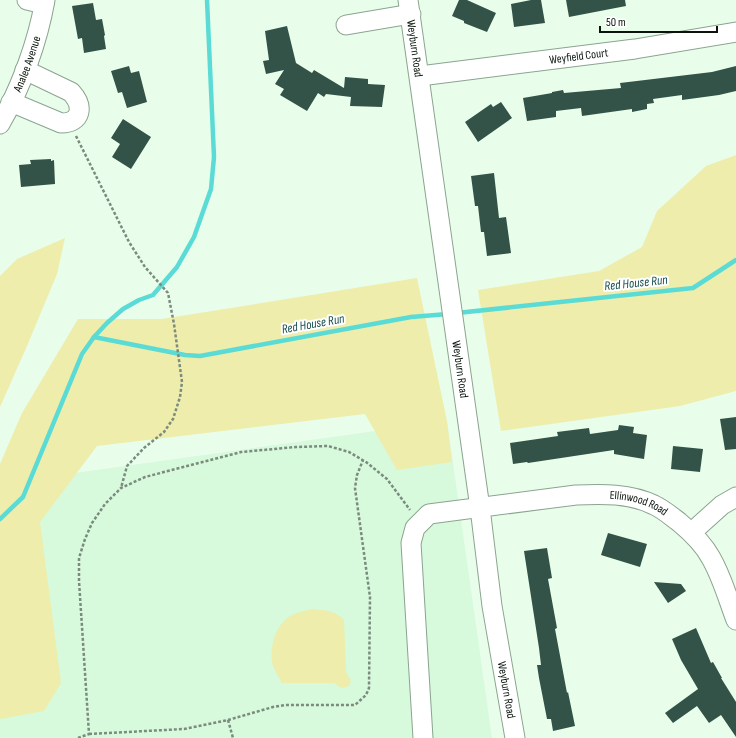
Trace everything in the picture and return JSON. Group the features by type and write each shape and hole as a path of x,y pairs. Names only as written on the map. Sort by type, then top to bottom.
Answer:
{"street":[{"name":"Analee Avenue","path":"0,124 25,70 39,1"},
{"path":"346,25 410,7"},
{"name":"Weyburn Road","path":"410,7 480,508 492,606 515,738"},
{"name":"Weyfield Court","path":"420,76 635,49 736,32"},
{"path":"11,102 53,121 61,123 70,123 77,118 80,109 77,98 72,92 25,70"},
{"name":"Ellinwood Road","path":"423,738 412,543 415,528 429,514 576,495 616,495 643,500 655,505 692,532 711,556 720,574 736,620"},
{"path":"692,532 736,496"}],"path":[{"path":"70,123 129,242 145,267 168,293 174,324 182,382 180,397 173,419 164,432 144,448 126,466 121,488"},
{"path":"89,734 79,581 80,558 85,539 92,523 105,504 121,488 145,477 241,452 296,447 328,446 349,452 363,460 387,479 411,512"},
{"path":"78,738 89,734 184,729 228,720 285,705 355,705 366,696 368,688 370,597 355,488 357,475 363,460"},
{"path":"228,720 233,738"}],"shaded area":[{"path":"736,155 736,391 680,406 501,431 478,290 599,271 642,247 657,211 706,166"},
{"path":"65,238 57,274 0,407 0,276 17,259"},
{"path":"417,278 447,421 452,462 397,470 365,414 97,446 40,522 61,683 44,711 0,719 0,464 22,413 78,319 162,319"},
{"path":"447,421 492,738 0,738 0,527 32,479"},
{"path":"313,609 334,613 344,620 346,672 351,681 349,686 342,688 335,683 282,683 273,666 272,647 278,629 286,619 292,615"}],"building":[{"path":"459,0 467,0 496,13 487,32 464,23 464,21 452,16"},
{"path":"531,0 541,0 545,23 514,27 511,4"},
{"path":"566,0 625,0 626,6 569,17"},
{"path":"93,3 96,20 102,19 106,49 84,53 82,38 78,39 72,6"},
{"path":"287,26 296,63 312,73 314,70 344,88 345,77 368,79 368,84 385,85 382,107 350,106 351,97 326,94 324,97 318,93 307,111 280,95 284,89 275,84 284,70 266,74 263,61 269,60 265,31"},
{"path":"129,66 131,73 139,71 147,102 127,108 122,92 118,93 111,71"},
{"path":"736,66 736,91 682,100 682,95 653,99 654,103 647,104 647,109 632,112 632,109 582,116 581,108 556,111 556,117 527,121 523,98 563,90 564,93 621,88 620,83 712,72"},
{"path":"501,102 512,118 478,142 465,122 491,104 493,107"},
{"path":"123,119 151,137 131,169 112,157 120,144 111,138"},
{"path":"51,159 51,161 54,160 55,184 21,187 19,165 31,164 30,160"},
{"path":"494,173 499,218 506,217 511,253 487,256 484,232 481,232 478,206 475,206 471,176"},
{"path":"736,417 736,449 725,450 720,419"},
{"path":"619,425 634,427 633,433 647,435 644,459 614,454 614,450 513,464 510,443 558,436 557,432 589,428 590,434 618,430"},
{"path":"673,446 703,449 700,472 671,469"},
{"path":"608,533 647,544 640,567 601,555"},
{"path":"547,548 552,578 548,579 557,628 555,629 575,726 553,731 551,719 547,719 539,678 537,665 541,665 539,648 524,551"},
{"path":"654,582 681,584 686,591 668,603"},
{"path":"696,628 711,663 713,662 736,702 736,737 721,715 709,723 697,706 673,723 665,713 698,689 681,660 672,639"}],"waterway":[{"path":"94,337 123,309 139,300 153,295 177,267 194,237 211,189 214,157 207,0"},
{"name":"Red House Run","path":"457,313 693,288 736,260"},
{"name":"Red House Run","path":"0,519 23,497 82,354 94,337 185,355 200,356 411,317 448,314"}]}
